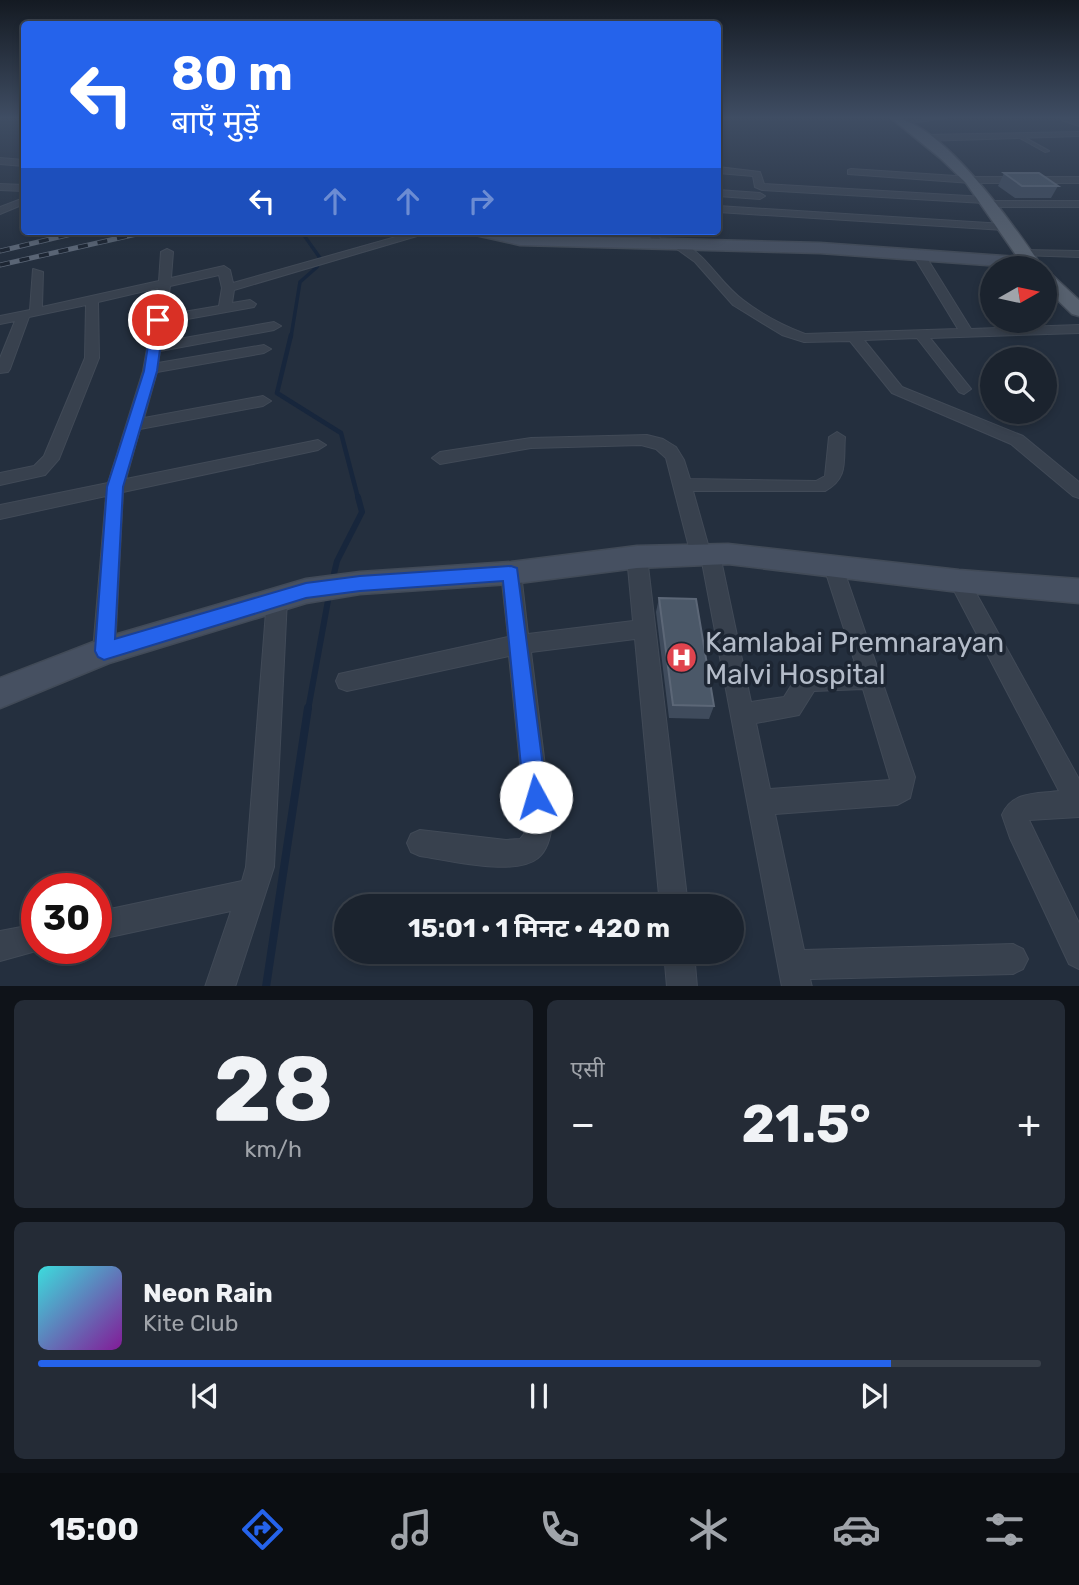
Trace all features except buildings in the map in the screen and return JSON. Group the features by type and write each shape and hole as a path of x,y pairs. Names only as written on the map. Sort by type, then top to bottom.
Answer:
{"main road":[{"path":"954,164 971,180 1026,256"},
{"path":"532,236 655,237 674,242 980,258"},
{"path":"1057,289 1079,310"},
{"path":"0,693 104,651 306,591 360,583 511,573 637,557 728,554 833,564 959,581 1079,591"}],"street":[{"path":"721,170 757,174 758,185 762,187 987,202 1079,204"},
{"path":"851,172 971,180 1079,180"},
{"path":"0,187 21,188"},
{"path":"721,193 760,196"},
{"path":"0,211 21,202"},
{"path":"721,209 1004,227"},
{"path":"228,288 415,235"},
{"path":"674,242 699,260 737,302 787,332 814,339 1079,329"},
{"path":"104,651 114,490 151,369 167,251"},
{"path":"1057,257 1079,254"},
{"path":"919,255 968,334"},
{"path":"0,320 165,281 224,270 228,288 225,309"},
{"path":"3,369 30,313 37,272"},
{"path":"0,479 40,471 51,459 92,358 92,299"},
{"path":"158,320 250,304"},
{"path":"153,348 274,326"},
{"path":"921,335 964,389"},
{"path":"854,337 897,390 1017,440 1079,492"},
{"path":"151,369 264,349"},
{"path":"134,425 263,401"},
{"path":"682,485 820,486 832,480 834,475 837,436"},
{"path":"440,458 531,443 649,440 659,442 673,453 706,555 743,714 795,976 1013,959"},
{"path":"0,512 318,445"},
{"path":"637,557 673,894"},
{"path":"760,803 891,793 901,789 903,778 833,564"},
{"path":"420,843 517,853 532,845 536,839 539,823 511,573"},
{"path":"959,581 1079,803 1022,808 1015,815 1019,829 1079,954"},
{"path":"220,986 253,892 261,855 276,599"},
{"path":"347,681 519,645 645,629"},
{"path":"743,714 791,707 804,685 811,681 871,679"},
{"path":"112,923 253,892"},
{"path":"0,946 21,942"},
{"path":"679,964 682,986"}],"waterway":[{"path":"291,337 300,282 317,267 320,258 304,235"},
{"path":"291,335 277,393 341,433 358,498"},
{"path":"332,582 337,561 362,512 358,497"},
{"path":"308,710 329,595"},
{"path":"266,986 308,708"}],"railway":[{"path":"0,251 67,235"},
{"path":"0,265 132,235"}],"place":[{"name":"Kamlabai Premnarayan Malvi Hospital","path":"682,658"}],"route":[{"path":"158,320 150,371 115,487 104,651 306,591 360,583 511,573 536,797"}]}
